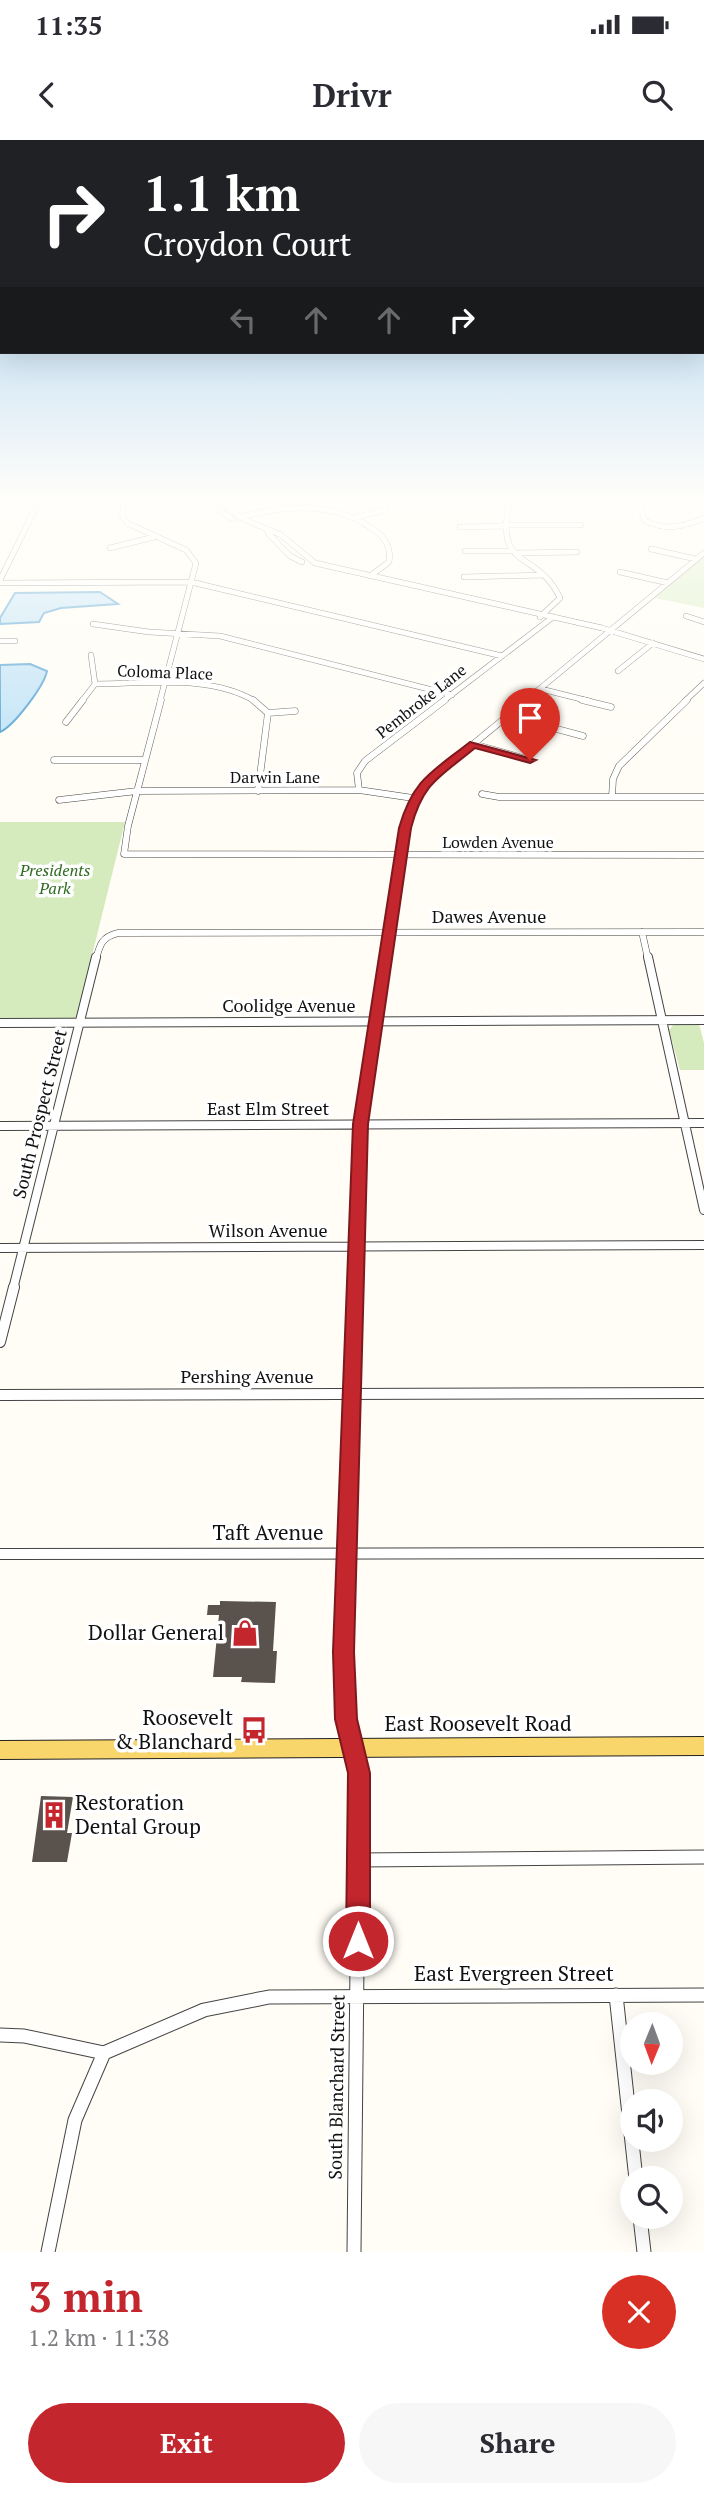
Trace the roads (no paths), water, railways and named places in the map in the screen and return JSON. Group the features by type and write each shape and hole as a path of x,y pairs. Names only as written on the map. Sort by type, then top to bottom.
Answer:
{"main road":[{"name":"East Roosevelt Road","path":"0,1750 704,1746"}],"street":[{"path":"137,791 187,598"},
{"path":"256,598 502,656"},
{"path":"456,598 653,643 704,659"},
{"path":"540,617 561,598"},
{"path":"413,798 427,782 650,598"},
{"path":"686,616 704,622"},
{"name":"Pembroke Lane","path":"359,790 357,773 361,765 550,619"},
{"path":"93,625 230,638 452,695"},
{"path":"0,641 15,641"},
{"path":"618,671 653,643"},
{"path":"66,722 95,684 91,654"},
{"path":"612,797 612,779 620,766 704,683"},
{"name":"Coloma Place","path":"95,684 203,686 233,691 254,699 268,713"},
{"path":"541,689 611,708"},
{"path":"258,791 268,713 295,711"},
{"path":"508,716 583,736"},
{"path":"473,744 530,760"},
{"path":"54,760 145,760"},
{"name":"Darwin Lane","path":"59,800 137,791 359,790 413,798"},
{"name":"Lowden Avenue","path":"137,791 124,855 704,855"},
{"path":"482,794 499,797 704,797"},
{"name":"South Blanchard Street","path":"355,2252 359,1773 346,1719 345,1692 346,1552 355,1246 361,1124 401,856 413,798"},
{"path":"642,932 704,1210"},
{"name":"Dawes Avenue","path":"106,936 118,933 704,932"},
{"name":"South Prospect Street","path":"0,1342 79,1022 100,943 106,936"},
{"name":"Coolidge Avenue","path":"0,1023 704,1020"},
{"name":"East Elm Street","path":"0,1126 704,1123"},
{"name":"Wilson Avenue","path":"0,1248 704,1245"},
{"name":"Pershing Avenue","path":"0,1395 704,1393"},
{"name":"Taft Avenue","path":"0,1554 704,1553"},
{"path":"358,1860 704,1857"},
{"name":"East Evergreen Street","path":"104,2053 179,2019 245,2000 293,1995 704,1995"},
{"path":"616,1995 635,2166"},
{"path":"0,2035 24,2036 104,2053 75,2120 48,2252"},
{"path":"641,2229 643,2252"}],"water":[{"path":"12,598 108,598 118,604 61,608 44,613 39,622 0,624 0,618"},
{"path":"30,664 47,671 45,678 20,714 0,732 0,665"}],"place":[{"name":"Dollar General","path":"245,1633"},
{"name":"Roosevelt & Blanchard","path":"254,1730"},
{"name":"Restoration Dental Group","path":"54,1815"}],"park label":[{"name":"Presidents Park","path":"55,879"}]}
